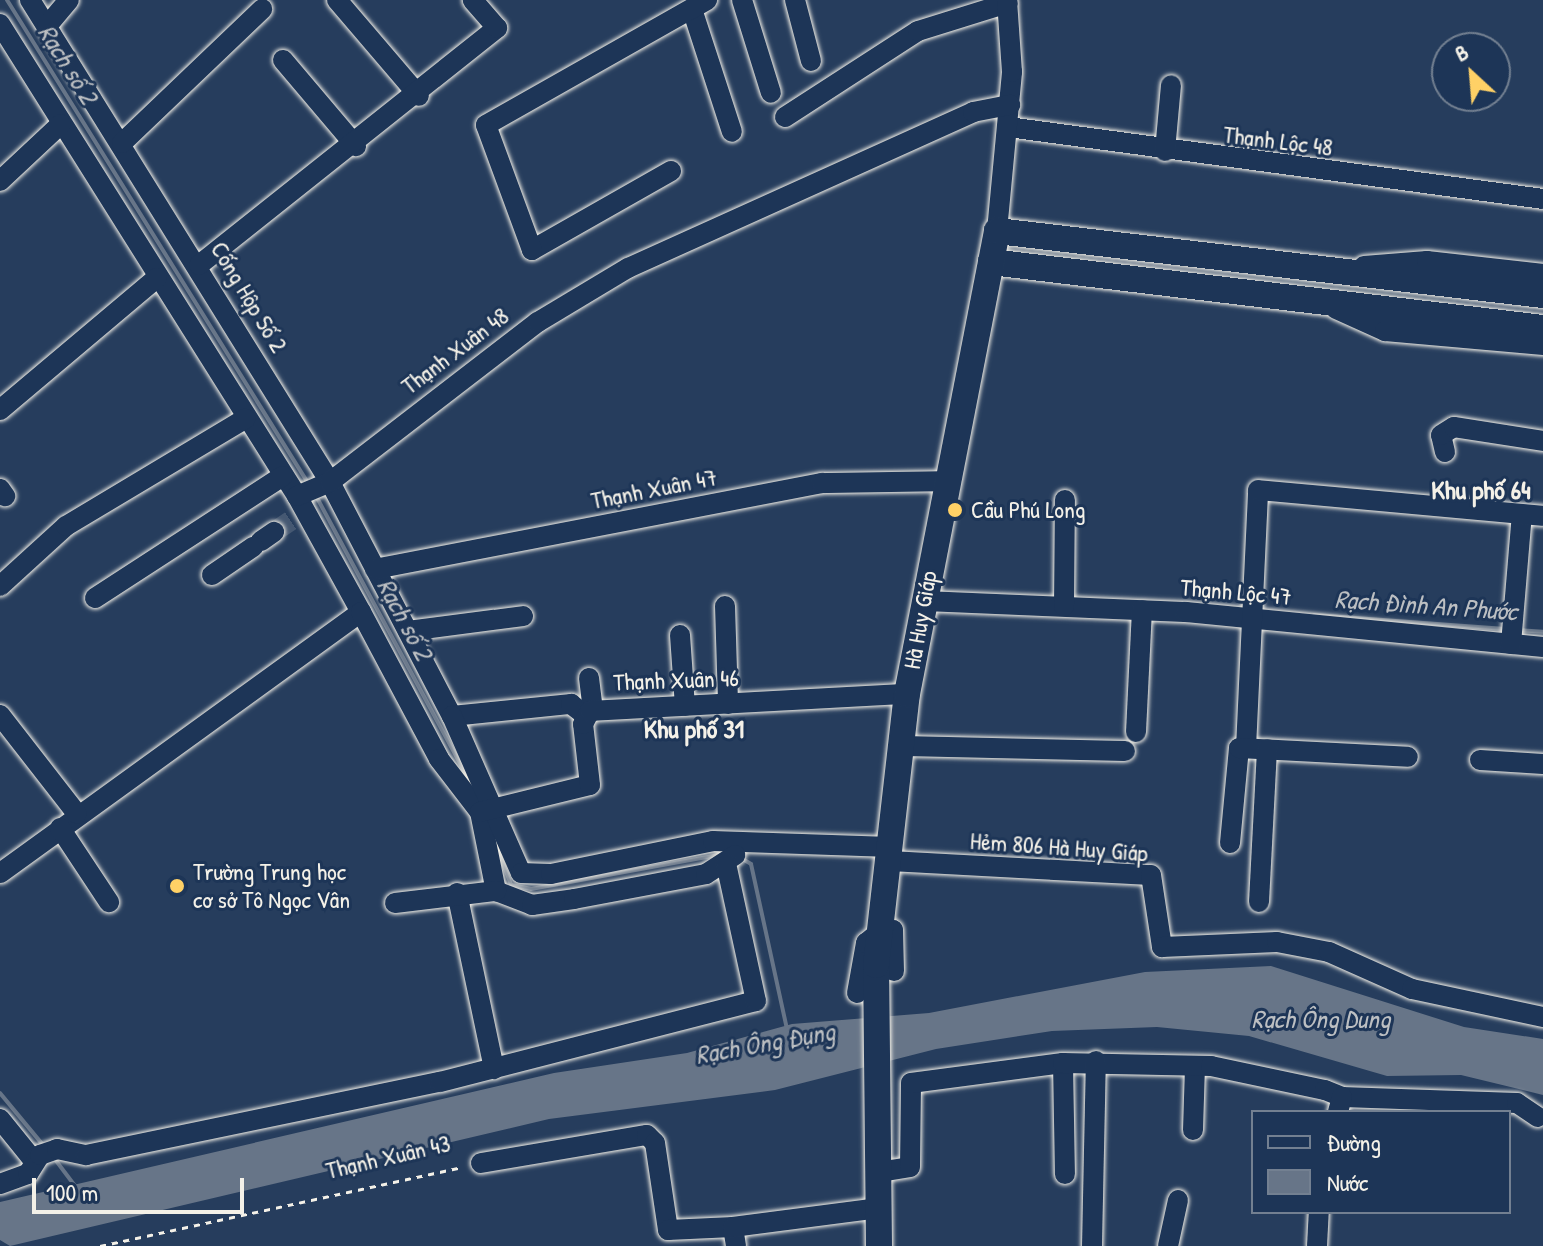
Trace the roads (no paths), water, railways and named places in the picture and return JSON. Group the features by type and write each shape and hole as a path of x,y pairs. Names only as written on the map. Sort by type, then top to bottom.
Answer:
{"main road":[{"name":"Hà Huy Giáp","path":"879,1246 876,1092 885,968 881,931 907,694 945,481 997,231"},
{"path":"997,231 1543,295"},
{"path":"991,262 1543,328"}],"street":[{"name":"Cống Hộp Số 2","path":"30,0 199,265 330,482 452,716 487,808"},
{"path":"47,26 69,0"},
{"path":"199,265 419,96 497,28 473,0"},
{"path":"742,0 771,93"},
{"path":"795,0 811,61"},
{"path":"785,117 918,31 1008,1"},
{"name":"Hà Huy Giáp","path":"997,231 1010,105 1008,1"},
{"path":"348,4 419,96"},
{"path":"671,171 532,250 486,125 700,4 732,132"},
{"path":"122,143 262,9"},
{"path":"0,24 283,476 361,612 439,759 487,808 515,869 531,875 736,854 891,854"},
{"path":"283,60 356,146"},
{"path":"1165,151 1171,85"},
{"name":"Thạnh Xuân 48","path":"299,508 538,322 628,268 973,112 1010,105"},
{"path":"0,181 61,124"},
{"name":"Thạnh Lộc 48","path":"1008,127 1165,151 1543,199"},
{"path":"1317,270 1427,261 1543,274"},
{"path":"0,410 157,278"},
{"path":"1314,299 1385,331 1543,345"},
{"path":"0,586 66,526 245,419"},
{"path":"1445,452 1441,435 1454,427 1543,441"},
{"path":"95,598 283,476"},
{"name":"Thạnh Xuân 47","path":"375,569 822,483 945,481"},
{"path":"1246,748 1258,490 1543,516"},
{"path":"1064,606 1065,500"},
{"path":"1512,636 1522,514"},
{"path":"212,575 263,540"},
{"name":"Thạnh Lộc 47","path":"923,601 1142,610 1512,636 1543,647"},
{"path":"725,606 728,704"},
{"path":"1136,732 1142,610"},
{"path":"0,873 77,814 361,612"},
{"path":"408,631 523,616"},
{"path":"680,635 685,706"},
{"path":"452,716 571,704 589,713 589,678"},
{"name":"Thạnh Xuân 46","path":"487,808 590,785 589,713 907,694"},
{"path":"0,715 77,814"},
{"path":"903,746 1125,751"},
{"path":"1230,843 1239,748 1408,757"},
{"path":"1259,902 1267,749"},
{"path":"1480,760 1543,764"},
{"path":"487,808 496,891"},
{"path":"60,828 109,902"},
{"path":"395,903 457,893 496,891 532,905 706,874 736,854"},
{"path":"0,1119 44,1155 86,1155 494,1069 756,1001 736,854"},
{"name":"Hẻm 806 Hà Huy Giáp","path":"891,854 1151,875 1162,947 1277,942 1329,952 1412,989 1543,1017"},
{"path":"457,893 494,1069"},
{"path":"857,993 866,943 881,931"},
{"path":"1092,1246 1096,1061"},
{"path":"879,1172 910,1167 911,1083 1063,1063 1096,1061 1195,1066 1340,1104 1517,1103 1538,1117"},
{"path":"1063,1063 1065,1174"},
{"path":"1193,1130 1195,1066"},
{"name":"Thạnh Xuân 43","path":"481,1163 642,1134 655,1143 668,1230 734,1237"},
{"path":"0,1184 28,1174 44,1155"},
{"path":"1168,1246 1178,1200"},
{"path":"734,1237 879,1208"},
{"path":"1317,1246 1319,1214"}],"water":[{"name":"Rạch Ông Dung","path":"1271,966 1464,1027 1543,1039 1543,1095 1461,1075 1387,1076 1249,1036 1157,1027 1052,1031 936,1049 775,1090 549,1119 10,1246 0,1240 0,1202 554,1073 687,1053 792,1024 929,1013 1145,972"}],"waterway":[{"name":"Rạch số 2","path":"7,0 308,483"},
{"name":"Rạch số 2","path":"315,494 472,785"},
{"name":"Rạch Đình An Phước","path":"1314,615 1505,629"},
{"name":"Rạch Đình An Phước","path":"1517,630 1543,632"},
{"name":"Rạch số 2","path":"497,848 511,885 531,889 719,855"},
{"name":"Rạch số 2","path":"739,857 751,864 787,1029"},
{"path":"0,1093 43,1145"},
{"path":"54,1158 75,1186"}],"tunnel":[{"path":"274,532 296,517"}],"place":[{"name":"Cầu Phú Long","path":"955,510"},
{"name":"Trường Trung học cơ sở Tô Ngọc Vân","path":"177,886"}],"district":[{"name":"Khu phố 64","path":"1481,490"},
{"name":"Khu phố 31","path":"694,729"}],"water label":[{"name":"Rạch Ông Đụng","path":"765,1043"}]}
